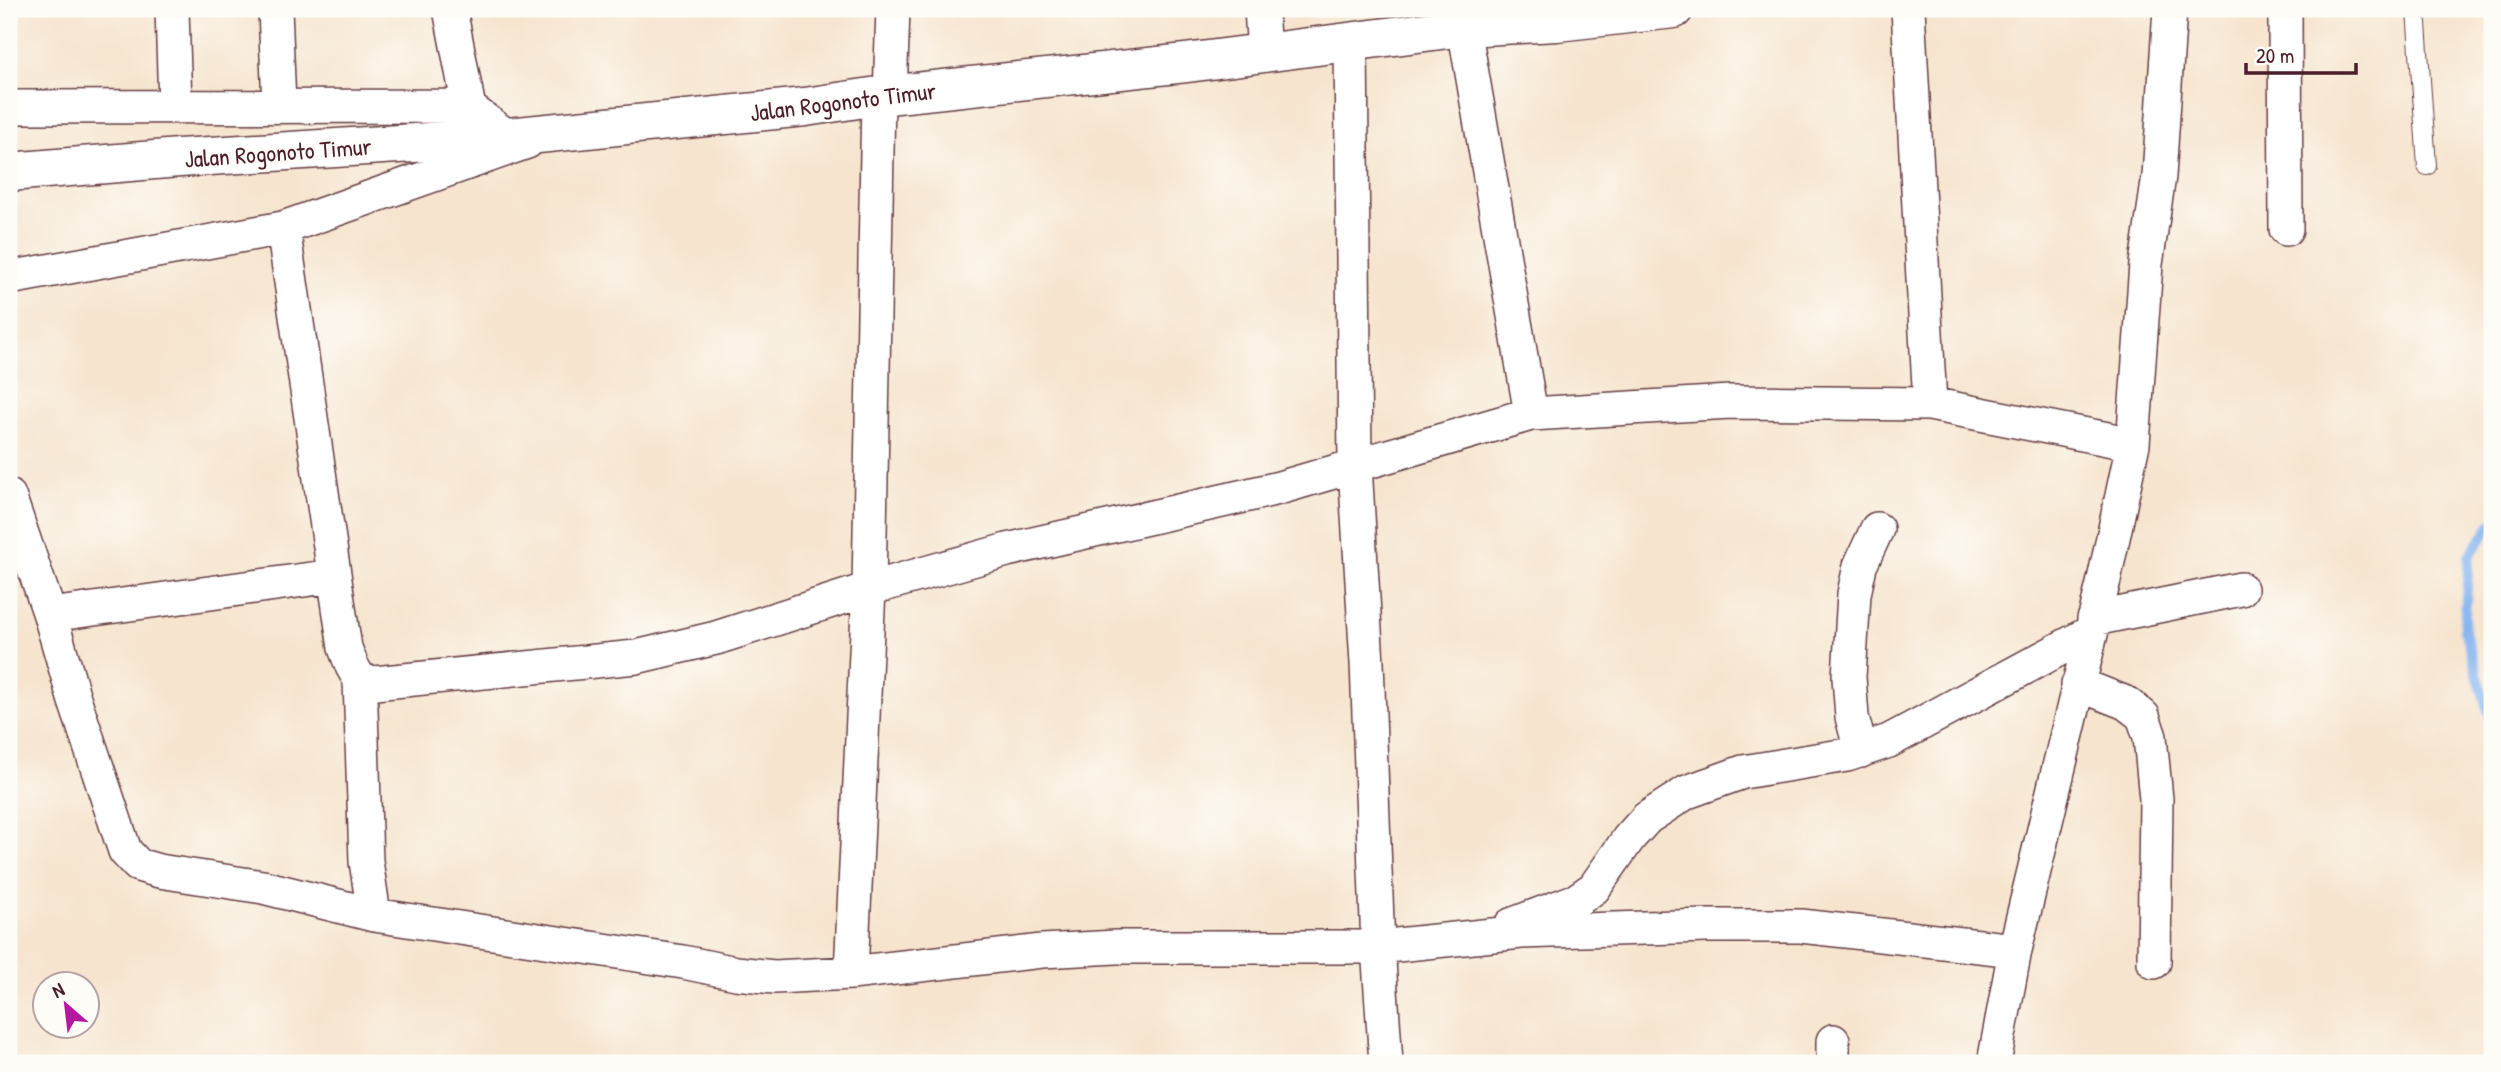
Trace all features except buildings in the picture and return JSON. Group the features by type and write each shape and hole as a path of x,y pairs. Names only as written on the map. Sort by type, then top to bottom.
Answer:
{"main road":[{"name":"Jalan Rogonoto Timur","path":"9,172 178,158 508,137 805,107 884,95 1186,63 1557,15 1674,9"}],"street":[{"path":"172,9 175,106"},
{"path":"275,9 279,105"},
{"path":"450,9 469,108"},
{"path":"851,973 869,589 884,95 893,9"},
{"path":"1261,9 1264,52"},
{"path":"1908,9 1930,404"},
{"path":"1994,1063 2015,950 2105,580 2133,443 2146,264 2159,176 2170,9"},
{"path":"2285,9 2286,229"},
{"path":"1464,27 1531,414"},
{"path":"1351,43 1355,466 1386,1063"},
{"path":"9,107 414,105 469,108 508,137"},
{"path":"9,278 284,228 556,132"},
{"path":"284,228 332,576 345,648 360,680 366,861 374,915"},
{"path":"360,680 374,683 396,682 636,657 716,638 869,589 1007,550 1279,488 1531,414 1730,402 1930,404 2133,443"},
{"path":"10,504 50,615 74,698 125,851 138,865 159,871 263,887 374,915 774,977 851,973 1030,952 1104,948 1378,947 1521,932 1707,926 1801,926 2015,950"},
{"path":"1861,751 1852,717 1849,677 1854,594 1860,566 1877,529"},
{"path":"50,615 332,576"},
{"path":"1487,936 1577,900 1594,888 1629,838 1647,818 1687,792 1743,772 1847,755 1889,741 1938,716 2092,625 2241,589"},
{"path":"2078,684 2126,703 2143,716 2150,737 2156,799 2154,962"}],"lane":[{"path":"2416,9 2427,166"}],"waterway":[{"path":"2492,524 2469,556 2464,629 2492,724"}]}
